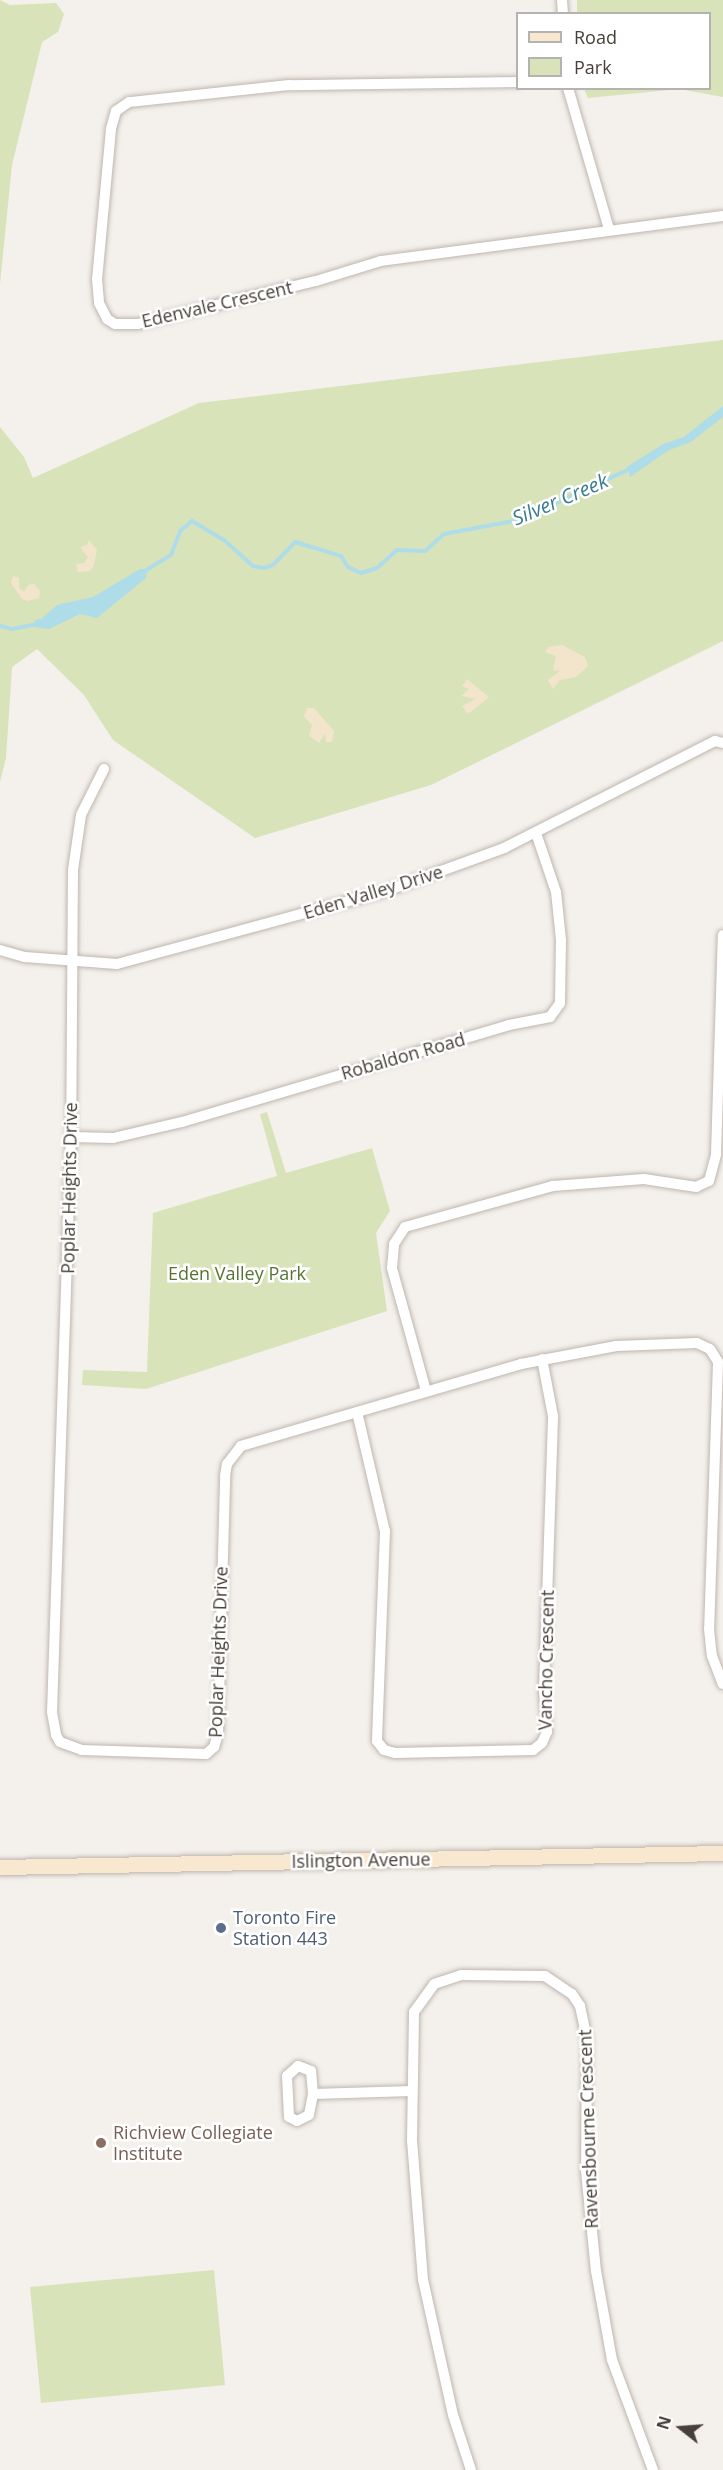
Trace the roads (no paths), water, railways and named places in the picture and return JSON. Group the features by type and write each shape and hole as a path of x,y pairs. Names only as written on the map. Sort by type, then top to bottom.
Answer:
{"main road":[{"name":"Islington Avenue","path":"0,1867 723,1853"}],"street":[{"name":"Edenvale Crescent","path":"516,82 289,85 129,102 116,111 111,129 97,279 99,303 107,319 115,324 138,324 381,261 609,229 723,216"},
{"path":"569,90 609,229"},
{"name":"Eden Valley Drive","path":"0,950 71,962 117,964 386,891 465,864 536,833 715,741 723,743"},
{"name":"Poplar Heights Drive","path":"104,769 86,799 77,833 71,962 71,1137 52,1712 60,1742 82,1750 206,1754 214,1747 218,1734 227,1464 241,1446 542,1359 616,1346 690,1343 704,1346 715,1354 719,1384 709,1629 712,1656 723,1684"},
{"name":"Robaldon Road","path":"71,1137 113,1138 182,1122 509,1025 550,1017 560,1004 561,940 556,892 536,833"},
{"path":"426,1391 392,1268 394,1244 405,1227 553,1186 644,1179 696,1186 709,1181 716,1154 723,935"},
{"name":"Vancho Crescent","path":"357,1412 385,1531 377,1741 384,1750 395,1753 533,1750 542,1743 547,1732 544,1690 553,1416 542,1359"},
{"name":"Ravensbourne Crescent","path":"471,2470 453,2415 423,2280 415,2198 411,2091 414,2012 434,1984 461,1975 545,1976 572,1994 580,2006 587,2038 586,2171 602,2304 612,2360 653,2470"},
{"path":"305,2066 311,2071 313,2094 309,2115 297,2121 289,2117 287,2076 292,2070 305,2066"},
{"path":"313,2094 411,2091"}],"water":[{"path":"723,406 723,417 691,442 669,450 630,477 627,467 663,444 684,437"},
{"path":"140,569 147,569 146,578 97,618 80,614 49,629 35,627 35,620 41,619 57,605 93,597"}],"waterway":[{"name":"Silver Creek","path":"145,571 171,555 180,531 192,521 224,540 253,566 264,568 273,565 295,542 341,556 348,567 361,573 377,568 397,550 425,551 444,534 519,520 632,468"},
{"name":"Silver Creek","path":"0,626 12,629 37,624"}],"place":[{"name":"Toronto Fire Station 443","path":"221,1928"},
{"name":"Richview Collegiate Institute","path":"101,2143"}],"park label":[{"name":"Eden Valley Park","path":"237,1273"}]}
